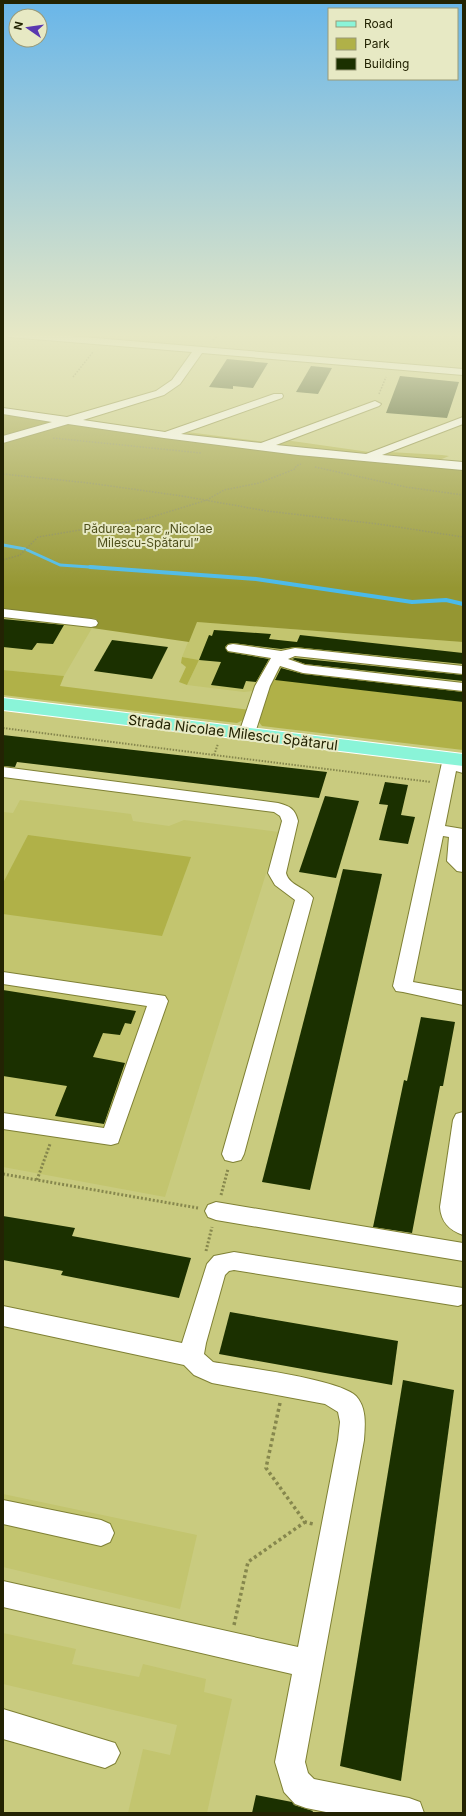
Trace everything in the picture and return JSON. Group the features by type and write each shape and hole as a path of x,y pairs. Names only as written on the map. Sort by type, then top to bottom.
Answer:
{"main road":[{"name":"Strada Nicolae Milescu Spătarul","path":"3,704 247,733 459,762"}],"street":[{"path":"49,419 164,435 260,446 463,466"},
{"path":"3,440 71,419"},
{"path":"164,435 212,419"},
{"path":"260,446 335,419"},
{"path":"369,456 463,420"},
{"path":"3,613 91,623"},
{"path":"234,648 280,658 303,669 463,687"},
{"path":"247,733 270,674 280,658 295,652 463,670"},
{"path":"459,762 445,784 403,986 463,998"},
{"path":"3,772 278,808 288,813 290,822 277,873 278,879 304,898 304,903 233,1154"},
{"path":"435,829 458,833 456,861 463,866"},
{"path":"3,978 158,1001 111,1137 3,1121"},
{"path":"463,1120 451,1207 451,1214 455,1221 463,1226"},
{"path":"216,1211 463,1252"},
{"path":"409,1813 306,1793 295,1781 290,1762 307,1663 354,1420 349,1407 339,1398 326,1393 212,1372 204,1369 196,1363 192,1356 194,1343 215,1271 222,1263 234,1261 458,1296"},
{"path":"3,1316 192,1356"},
{"path":"3,1512 101,1533"},
{"path":"3,1594 307,1663"},
{"path":"3,1724 106,1753"}],"path":[{"path":"22,434 201,453"},
{"path":"3,560 14,560 24,554 29,546 38,537 145,519 207,500 224,490 259,483 295,469 296,466 303,464 297,462"},
{"path":"310,465 406,487 463,495"},
{"path":"3,474 182,496 267,511 463,536"},
{"path":"3,728 445,784"},
{"path":"214,755 223,730"},
{"path":"37,1180 55,1128"},
{"path":"215,1271 202,1266 233,1154"},
{"path":"3,1174 216,1211"},
{"path":"283,1385 266,1468 304,1522 333,1529"},
{"path":"230,1645 248,1562 304,1522"}],"shaded area":[{"path":"3,617 92,628 64,676 3,670"},
{"path":"196,622 463,642 463,702 259,678 253,691 244,692 187,685 199,660 182,657"},
{"path":"20,800 131,814 133,821 169,826 184,820 279,832 165,1197 3,1167 3,812 13,813"},
{"path":"3,1494 197,1535 180,1609 3,1567"},
{"path":"3,1633 76,1649 72,1664 139,1677 143,1664 206,1679 204,1692 232,1699 207,1813 128,1813 143,1749 170,1755 177,1725 3,1684"}],"green space":[{"name":"Pădurea-parc „Nicolae Milescu-Spătarul”","path":"3,419 42,419 463,470 463,642 197,622 189,642 92,628 97,619 3,609"},
{"path":"187,432 265,442 261,444 179,435"},
{"path":"285,440 369,452 363,455 270,446"},
{"path":"389,452 449,456 437,461 385,456 384,454"},
{"path":"182,657 199,660 187,685 179,682 186,667 181,663"},
{"path":"3,670 64,676 60,686 250,710 247,718 237,723 3,695"},
{"path":"273,679 463,702 463,750 262,726 258,721 259,716"},
{"path":"28,835 191,857 162,936 3,914 3,883"}],"building":[{"path":"3,619 64,625 53,644 37,643 32,650 3,647"},
{"path":"214,630 271,634 269,639 297,642 300,635 463,653 463,664 295,647 281,649 233,643 228,644 225,647 228,652 269,659 256,682 246,681 243,689 211,685 221,662 199,660 209,635 212,636"},
{"path":"112,640 168,647 152,679 94,671"},
{"path":"295,658 463,675 463,681 305,664 292,659"},
{"path":"281,668 303,674 463,692 463,702 275,680"},
{"path":"3,735 327,772 319,798 17,762 15,767 3,766"},
{"path":"385,782 408,785 401,815 415,817 408,844 379,840 388,805 379,804"},
{"path":"325,796 359,801 336,878 299,872"},
{"path":"343,869 382,874 310,1190 262,1182"},
{"path":"3,990 136,1011 131,1024 125,1023 120,1035 103,1033 93,1057 125,1063 104,1124 55,1116 67,1086 3,1076"},
{"path":"421,1017 455,1022 443,1086 440,1086 412,1233 373,1227 404,1080 407,1081"},
{"path":"3,1216 75,1228 72,1236 191,1258 179,1298 61,1275 63,1271 3,1260"},
{"path":"230,1312 398,1341 392,1385 219,1354"},
{"path":"403,1380 454,1390 401,1781 340,1766"},
{"path":"256,1795 292,1802 294,1805 313,1811 312,1813 252,1813"}],"waterway":[{"path":"3,545 25,549 60,565 101,568"},
{"path":"90,567 101,568"},
{"path":"101,568 256,579 412,602 446,600 463,604"}]}
